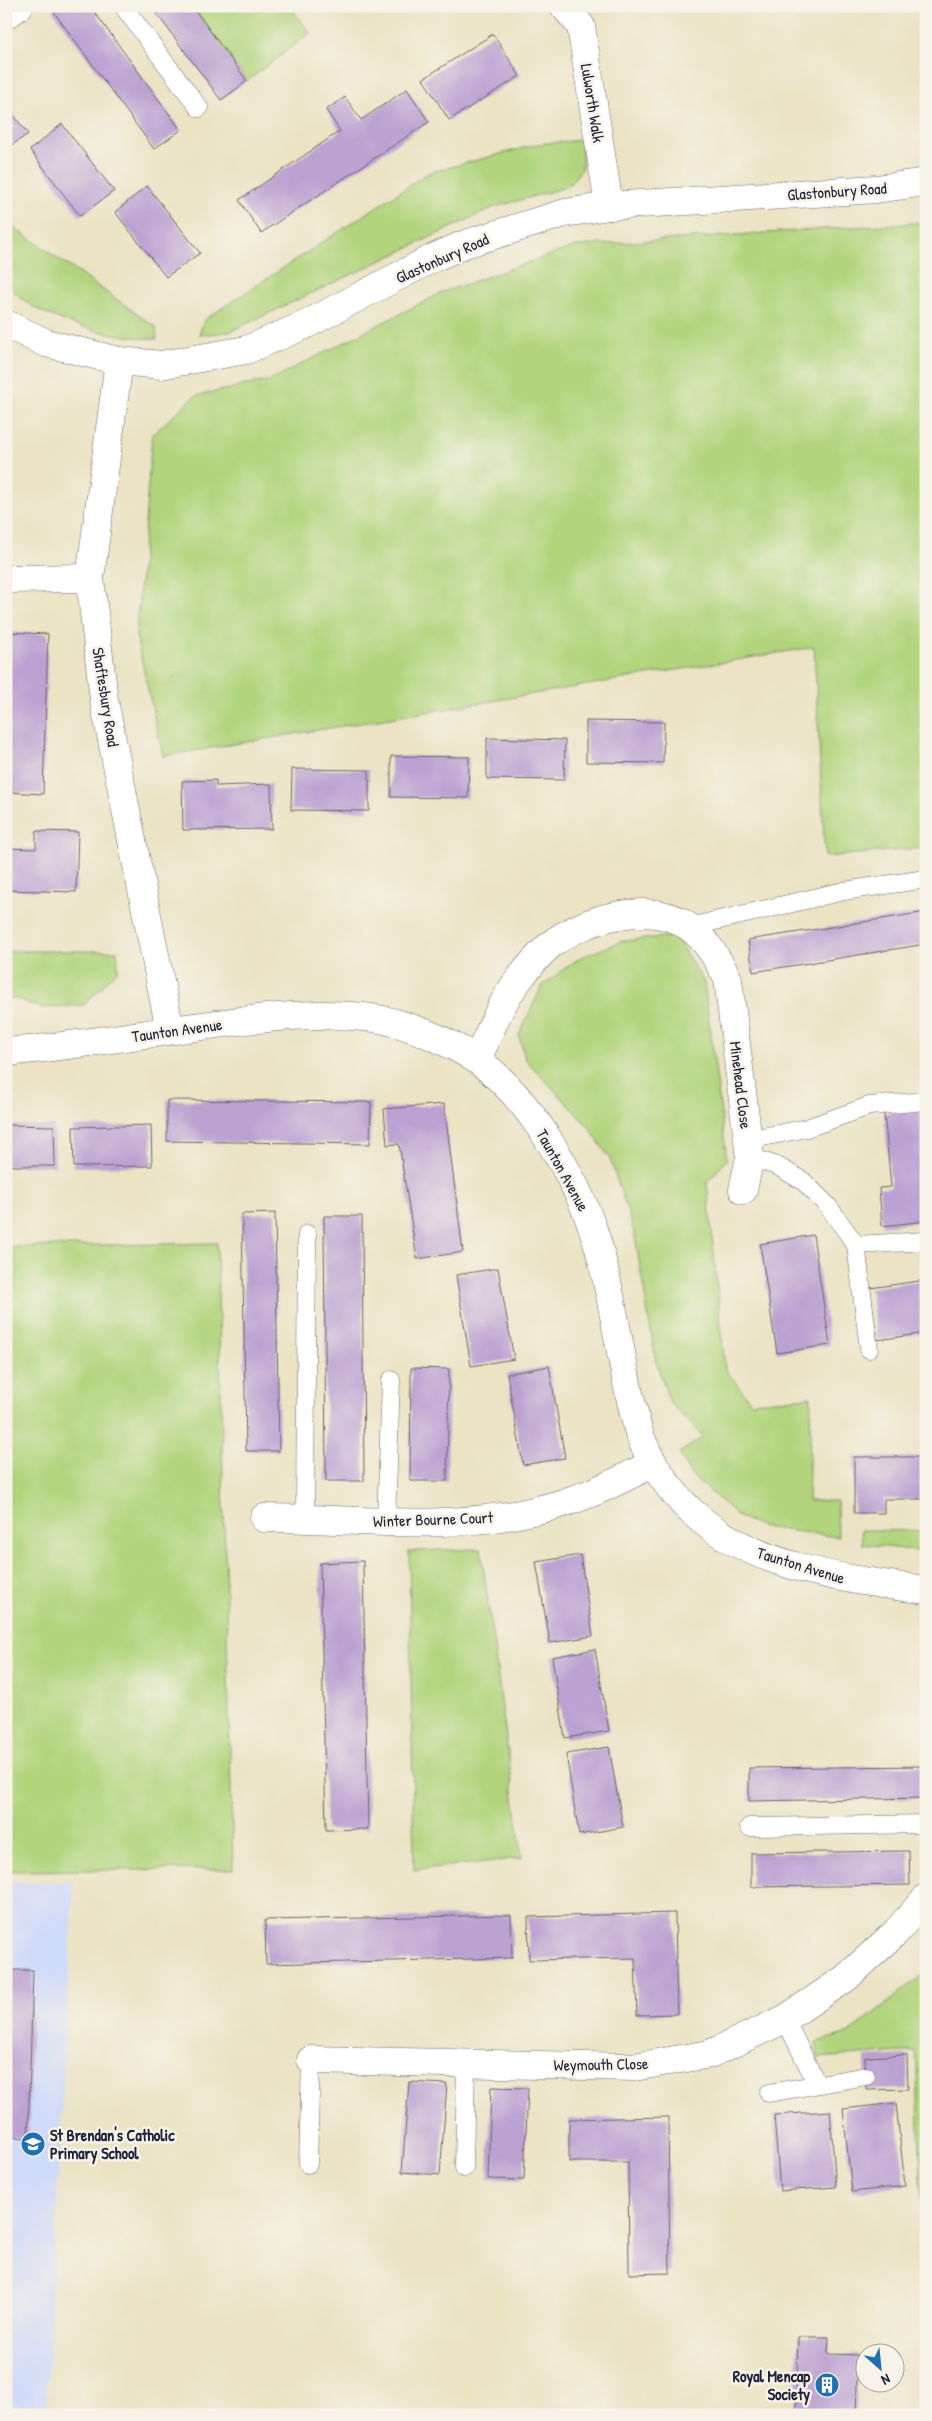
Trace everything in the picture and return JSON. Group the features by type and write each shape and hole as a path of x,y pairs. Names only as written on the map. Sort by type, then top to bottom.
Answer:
{"street":[{"path":"6,15 19,6"},
{"name":"Lulworth Walk","path":"564,6 581,26 608,206"},
{"name":"Glastonbury Road","path":"6,324 46,343 119,361 161,365 246,350 305,325 433,258 465,244 565,213 608,206 876,189 926,182"},
{"name":"Shaftesbury Road","path":"119,361 90,578 104,700 170,1030"},
{"path":"6,579 90,578"},
{"path":"477,1060 502,1005 517,981 557,941 586,924 629,912 663,916 689,927"},
{"name":"Minehead Close","path":"689,927 716,954 728,978 749,1149 743,1190"},
{"name":"Taunton Avenue","path":"6,1052 60,1047 275,1016 323,1015 375,1018 425,1033 477,1060 509,1090 534,1120 560,1160 588,1213 600,1252 639,1434 653,1463 690,1511 722,1536 766,1557 851,1580 926,1590"},
{"name":"Winter Bourne Court","path":"264,1518 386,1522 466,1521 532,1512 612,1485 653,1463"},
{"name":"Weymouth Close","path":"311,2060 634,2067 710,2054 785,2019 846,1978 895,1933 926,1898"}],"lane":[{"path":"123,6 199,108"},
{"path":"689,927 844,891 926,879"},
{"path":"749,1149 868,1106 926,1101"},
{"path":"749,1149 802,1181 828,1206 856,1245 869,1349"},
{"path":"305,1518 307,1234"},
{"path":"856,1245 926,1241"},
{"path":"386,1522 391,1380"},
{"path":"749,1827 926,1824"},
{"path":"785,2019 817,2084"},
{"path":"308,2164 311,2060"},
{"path":"464,2168 466,2063"},
{"path":"769,2092 866,2076"}],"shaded area":[{"name":"St Brendan's Catholic Primary School","path":"6,1882 74,1882 46,2407 6,2405"}],"green space":[{"path":"192,6 290,6 310,33 247,81"},
{"path":"582,140 582,169 567,187 495,207 229,332 199,335 204,320 428,173 538,144"},
{"path":"6,222 156,327 157,339 111,334 80,326 51,316 25,301 6,285"},
{"path":"926,222 926,866 922,848 825,857 814,647 163,756 136,636 152,435 195,396 270,380 443,292 576,246"},
{"path":"675,936 704,982 727,1160 707,1182 725,1369 751,1402 811,1397 808,1501 837,1501 838,1537 762,1527 739,1517 690,1474 679,1453 703,1437 670,1403 656,1362 634,1231 610,1159 589,1127 525,1059 519,1035 542,986 579,958 622,941"},
{"path":"6,951 117,951 118,970 84,1005 41,1008 13,998 6,998"},
{"path":"217,1243 233,1869 6,1871 6,1247"},
{"path":"861,1530 926,1531 926,1552 862,1544"},
{"path":"481,1549 522,1858 414,1870 409,1551"},
{"path":"926,1972 926,2300 916,2051 818,2058 816,2042 849,2033"}],"building":[{"path":"59,6 90,6 181,130 154,149 53,11"},
{"path":"151,6 192,6 247,81 221,100"},
{"path":"493,34 520,76 449,120 423,79"},
{"path":"407,89 429,122 261,233 239,200 340,131 326,110 345,97 361,120"},
{"path":"6,105 28,134 6,149"},
{"path":"62,124 114,191 80,216 30,150"},
{"path":"147,186 200,253 166,277 115,212"},
{"path":"7,632 48,634 43,794 6,792"},
{"path":"586,721 664,722 663,763 586,762"},
{"path":"487,738 565,740 564,780 487,779"},
{"path":"391,756 469,757 468,798 391,797"},
{"path":"292,769 369,770 369,811 291,810"},
{"path":"216,780 216,786 271,784 272,829 183,830 182,781"},
{"path":"36,831 78,832 76,892 6,890 6,848 36,849"},
{"path":"926,912 926,944 753,972 748,940"},
{"path":"167,1100 371,1102 370,1144 167,1141"},
{"path":"444,1104 463,1252 417,1259 399,1144 387,1145 384,1109"},
{"path":"926,1109 926,1221 882,1226 879,1188 891,1187 884,1113"},
{"path":"6,1125 54,1126 55,1166 6,1166"},
{"path":"151,1125 152,1166 74,1167 73,1127"},
{"path":"275,1213 279,1451 246,1451 242,1214"},
{"path":"324,1216 362,1216 364,1481 326,1481"},
{"path":"813,1235 830,1345 777,1353 760,1244"},
{"path":"498,1268 514,1359 471,1366 456,1275"},
{"path":"926,1280 926,1333 877,1340 870,1288"},
{"path":"549,1366 565,1458 523,1465 507,1374"},
{"path":"411,1368 449,1369 447,1481 410,1481"},
{"path":"854,1457 926,1457 926,1499 884,1499 884,1513 854,1513"},
{"path":"580,1555 593,1636 550,1643 536,1562"},
{"path":"363,1561 368,1829 326,1830 320,1563"},
{"path":"595,1649 609,1731 565,1738 552,1657"},
{"path":"609,1747 623,1827 579,1835 566,1754"},
{"path":"926,1766 926,1798 749,1801 749,1768"},
{"path":"909,1851 910,1885 751,1887 751,1853"},
{"path":"675,1913 677,2014 637,2015 635,1958 529,1960 528,1917"},
{"path":"511,1915 512,1958 266,1964 265,1920"},
{"path":"6,1970 33,1970 28,2138 6,2137"},
{"path":"907,2055 908,2089 866,2090 865,2057"},
{"path":"409,2082 447,2084 440,2175 402,2172"},
{"path":"491,2087 528,2088 524,2180 488,2179"},
{"path":"896,2103 905,2186 852,2192 843,2109"},
{"path":"830,2111 836,2187 780,2191 774,2115"},
{"path":"668,2117 670,2273 629,2274 628,2162 569,2162 569,2119"},
{"name":"Royal Mencap Society","path":"798,2337 829,2337 828,2354 854,2355 856,2415 796,2415"}],"place":[{"name":"St Brendan's Catholic Primary School","path":"33,2144"},
{"name":"Royal Mencap Society","path":"827,2385"}]}
